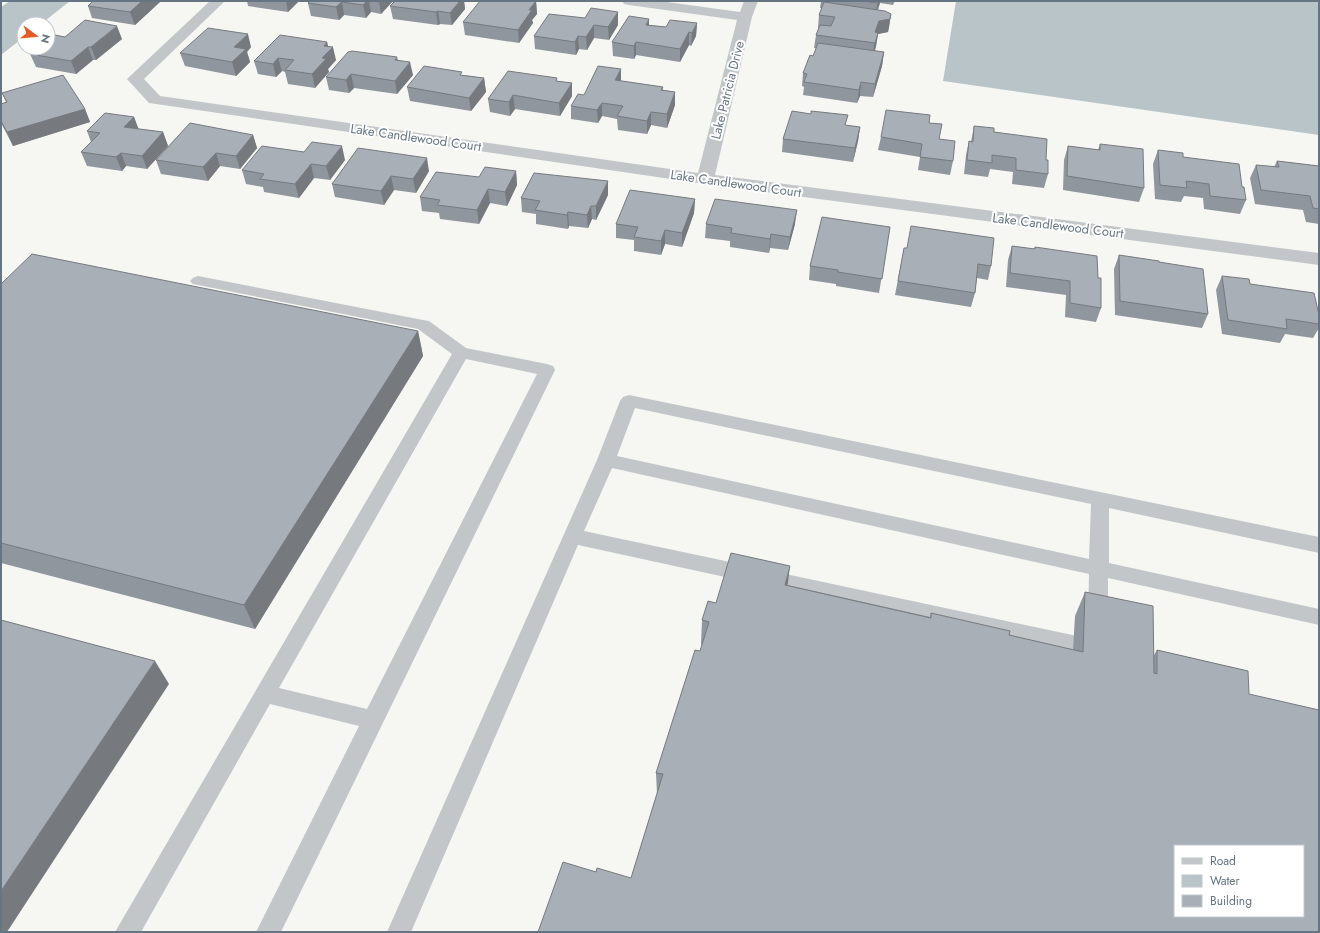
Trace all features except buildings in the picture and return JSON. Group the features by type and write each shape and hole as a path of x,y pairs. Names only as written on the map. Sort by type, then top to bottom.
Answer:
{"street":[{"name":"Lake Candlewood Court","path":"218,1 135,79 155,100 705,179 1319,259"},
{"path":"630,1 744,17"},
{"name":"Lake Patricia Drive","path":"705,179 744,17 751,1"}],"lane":[{"path":"198,281 423,325 461,353 547,370 268,932"},
{"path":"127,932 461,353"},
{"path":"398,932 573,536 606,460 629,401 1319,545"},
{"path":"606,460 1319,617"},
{"path":"573,536 1097,649 1100,499"},
{"path":"265,694 373,720"}],"water":[{"path":"10,1 70,1 51,16 16,16 16,43 1,55 1,7"},
{"path":"956,1 1319,1 1319,135 943,81"}]}
